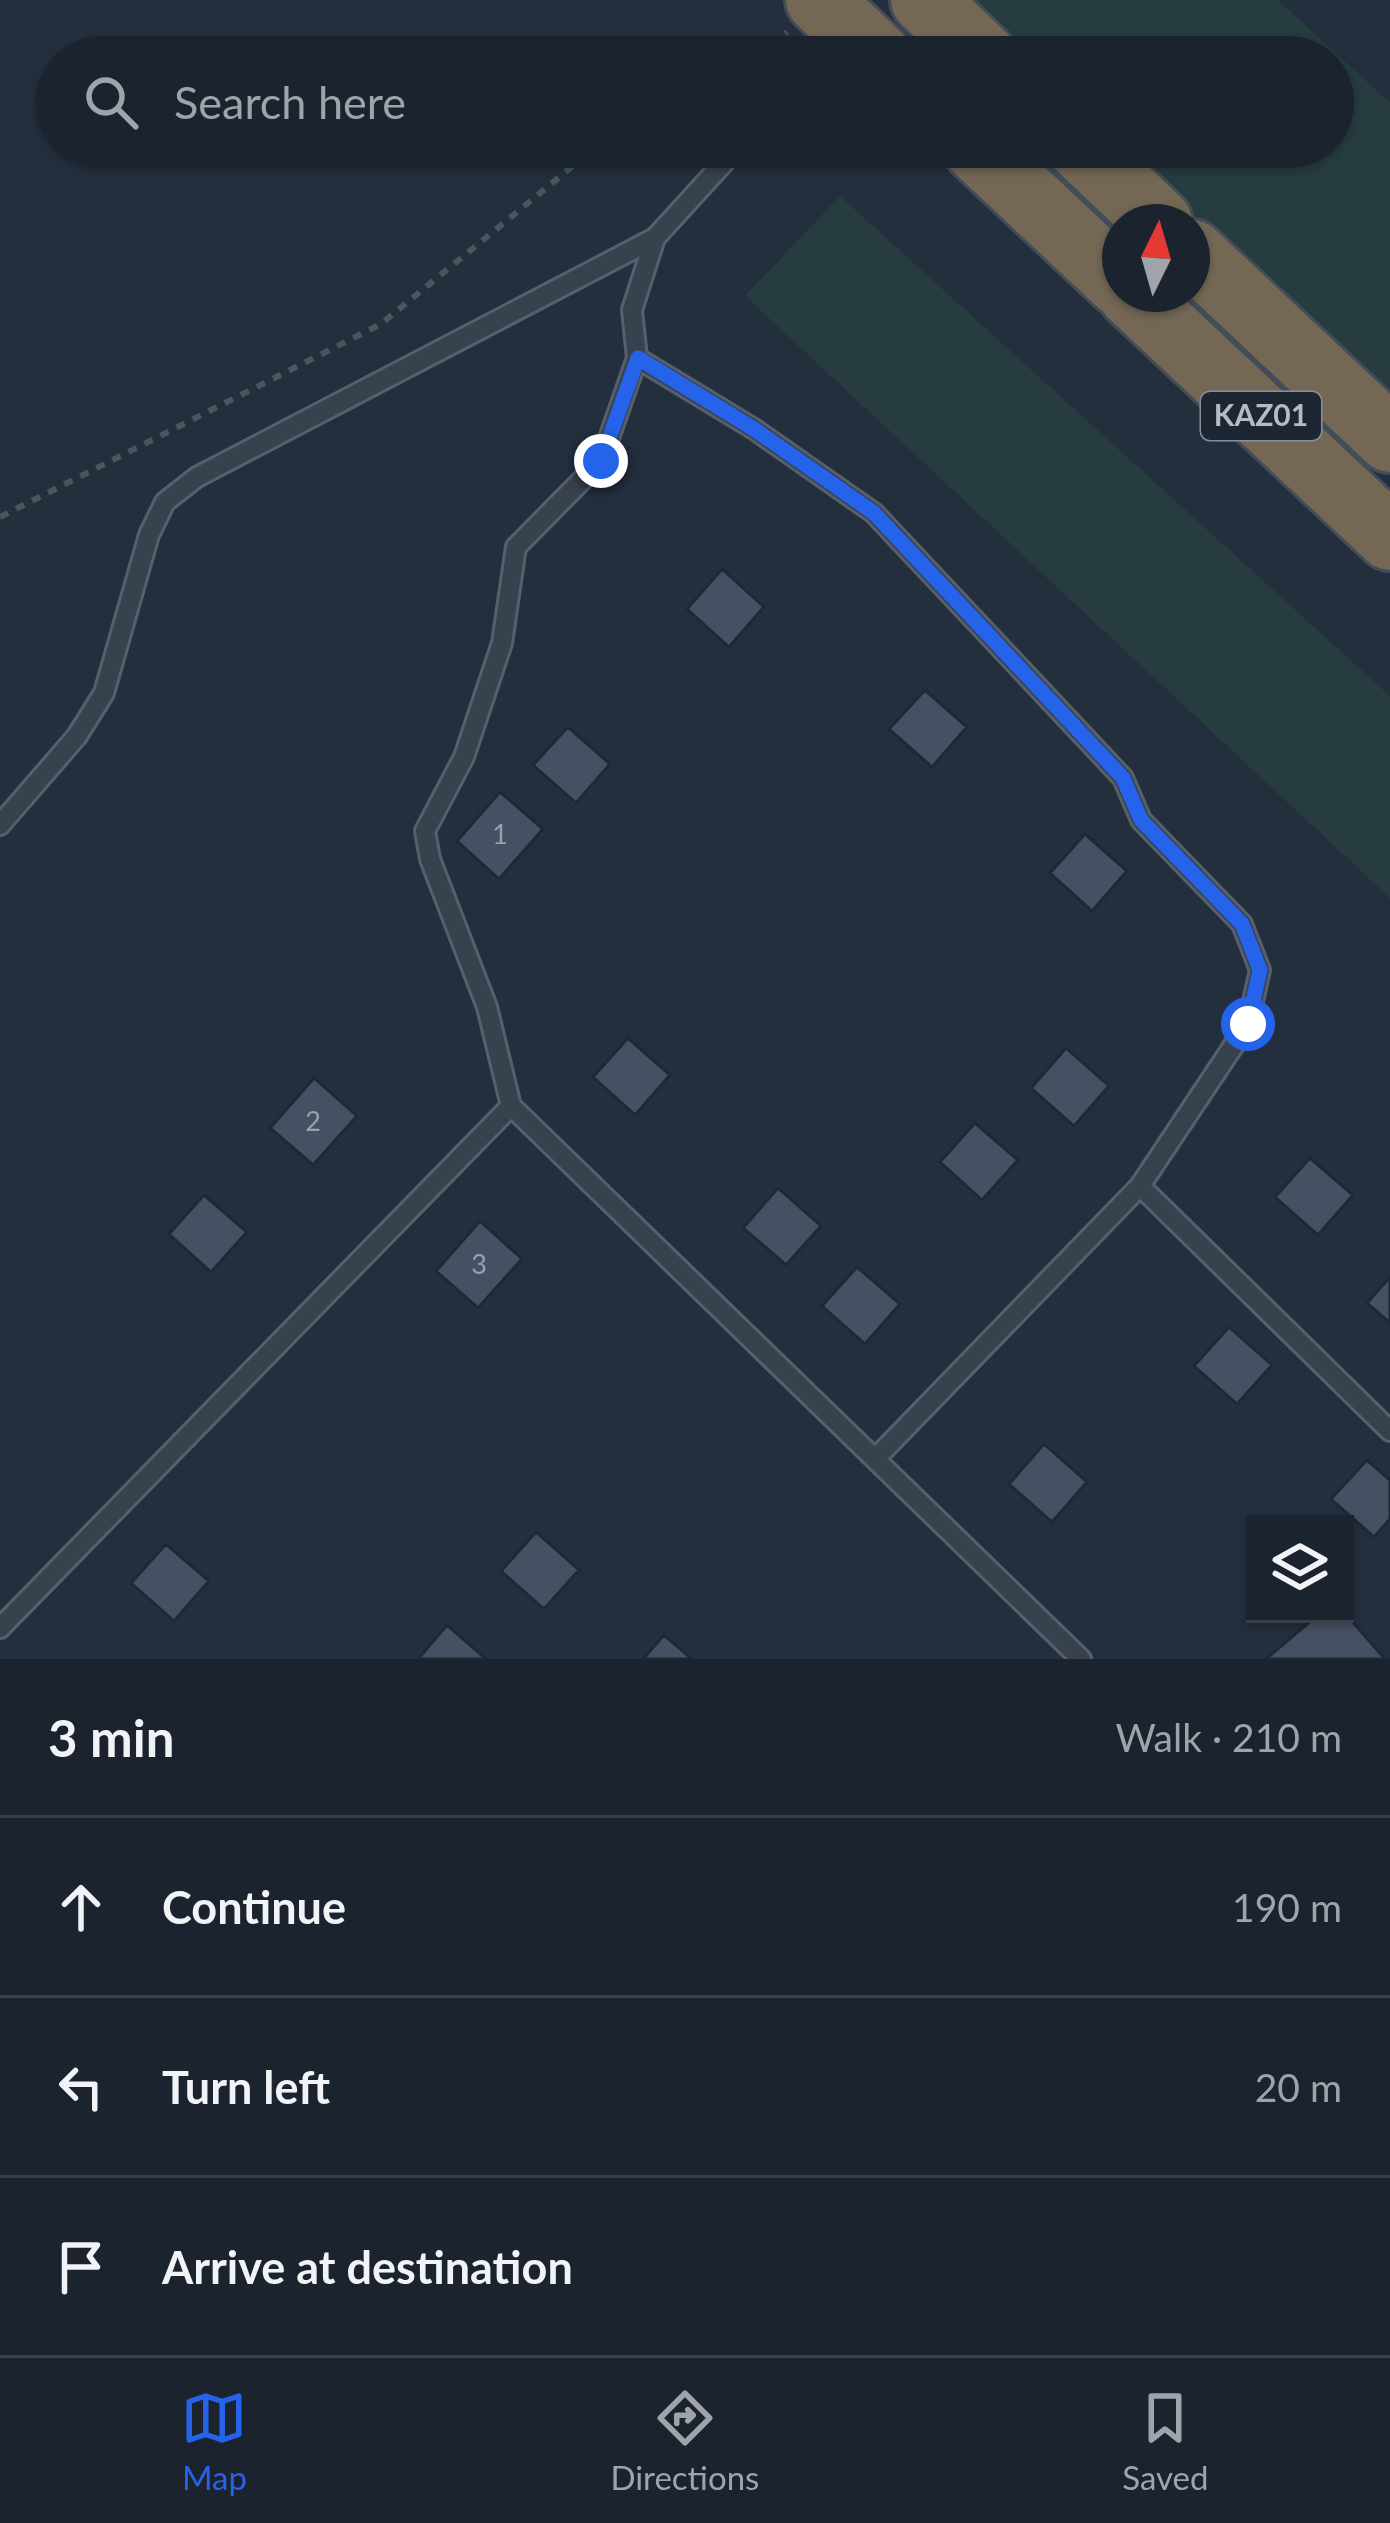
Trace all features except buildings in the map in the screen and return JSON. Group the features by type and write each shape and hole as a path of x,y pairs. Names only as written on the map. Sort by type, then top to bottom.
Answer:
{"highway":[{"path":"924,0 962,36"},
{"path":"997,168 1102,266"},
{"path":"1102,168 1141,204"},
{"name":"KАZ01","path":"1210,270 1390,439"},
{"name":"KАZ01","path":"1151,312 1390,537"}],"lane":[{"path":"0,825 76,736 104,692 149,536 165,502 196,477 655,238 719,168"},
{"path":"655,238 632,310 638,358 601,461 516,547 502,643 464,757 425,831 430,859 487,1007 511,1106 1081,1659"},
{"path":"638,358 754,429 874,513 1123,778 1141,820 1242,924 1260,970 1248,1024 1140,1186 874,1459"},
{"path":"0,1628 511,1106"},
{"path":"1140,1186 1390,1431"}],"path":[{"path":"0,517 381,324 570,168"}],"green space":[{"path":"963,0 1278,0 1317,36 1001,36"},
{"path":"1354,70 1390,103 1390,400 1210,231 1210,204 1181,204 1142,168 1354,168"},
{"path":"840,196 1390,696 1390,898 745,296"}],"route":[{"path":"601,461 638,358 754,429 874,513 1123,778 1141,820 1242,924 1260,970 1248,1024"}]}
